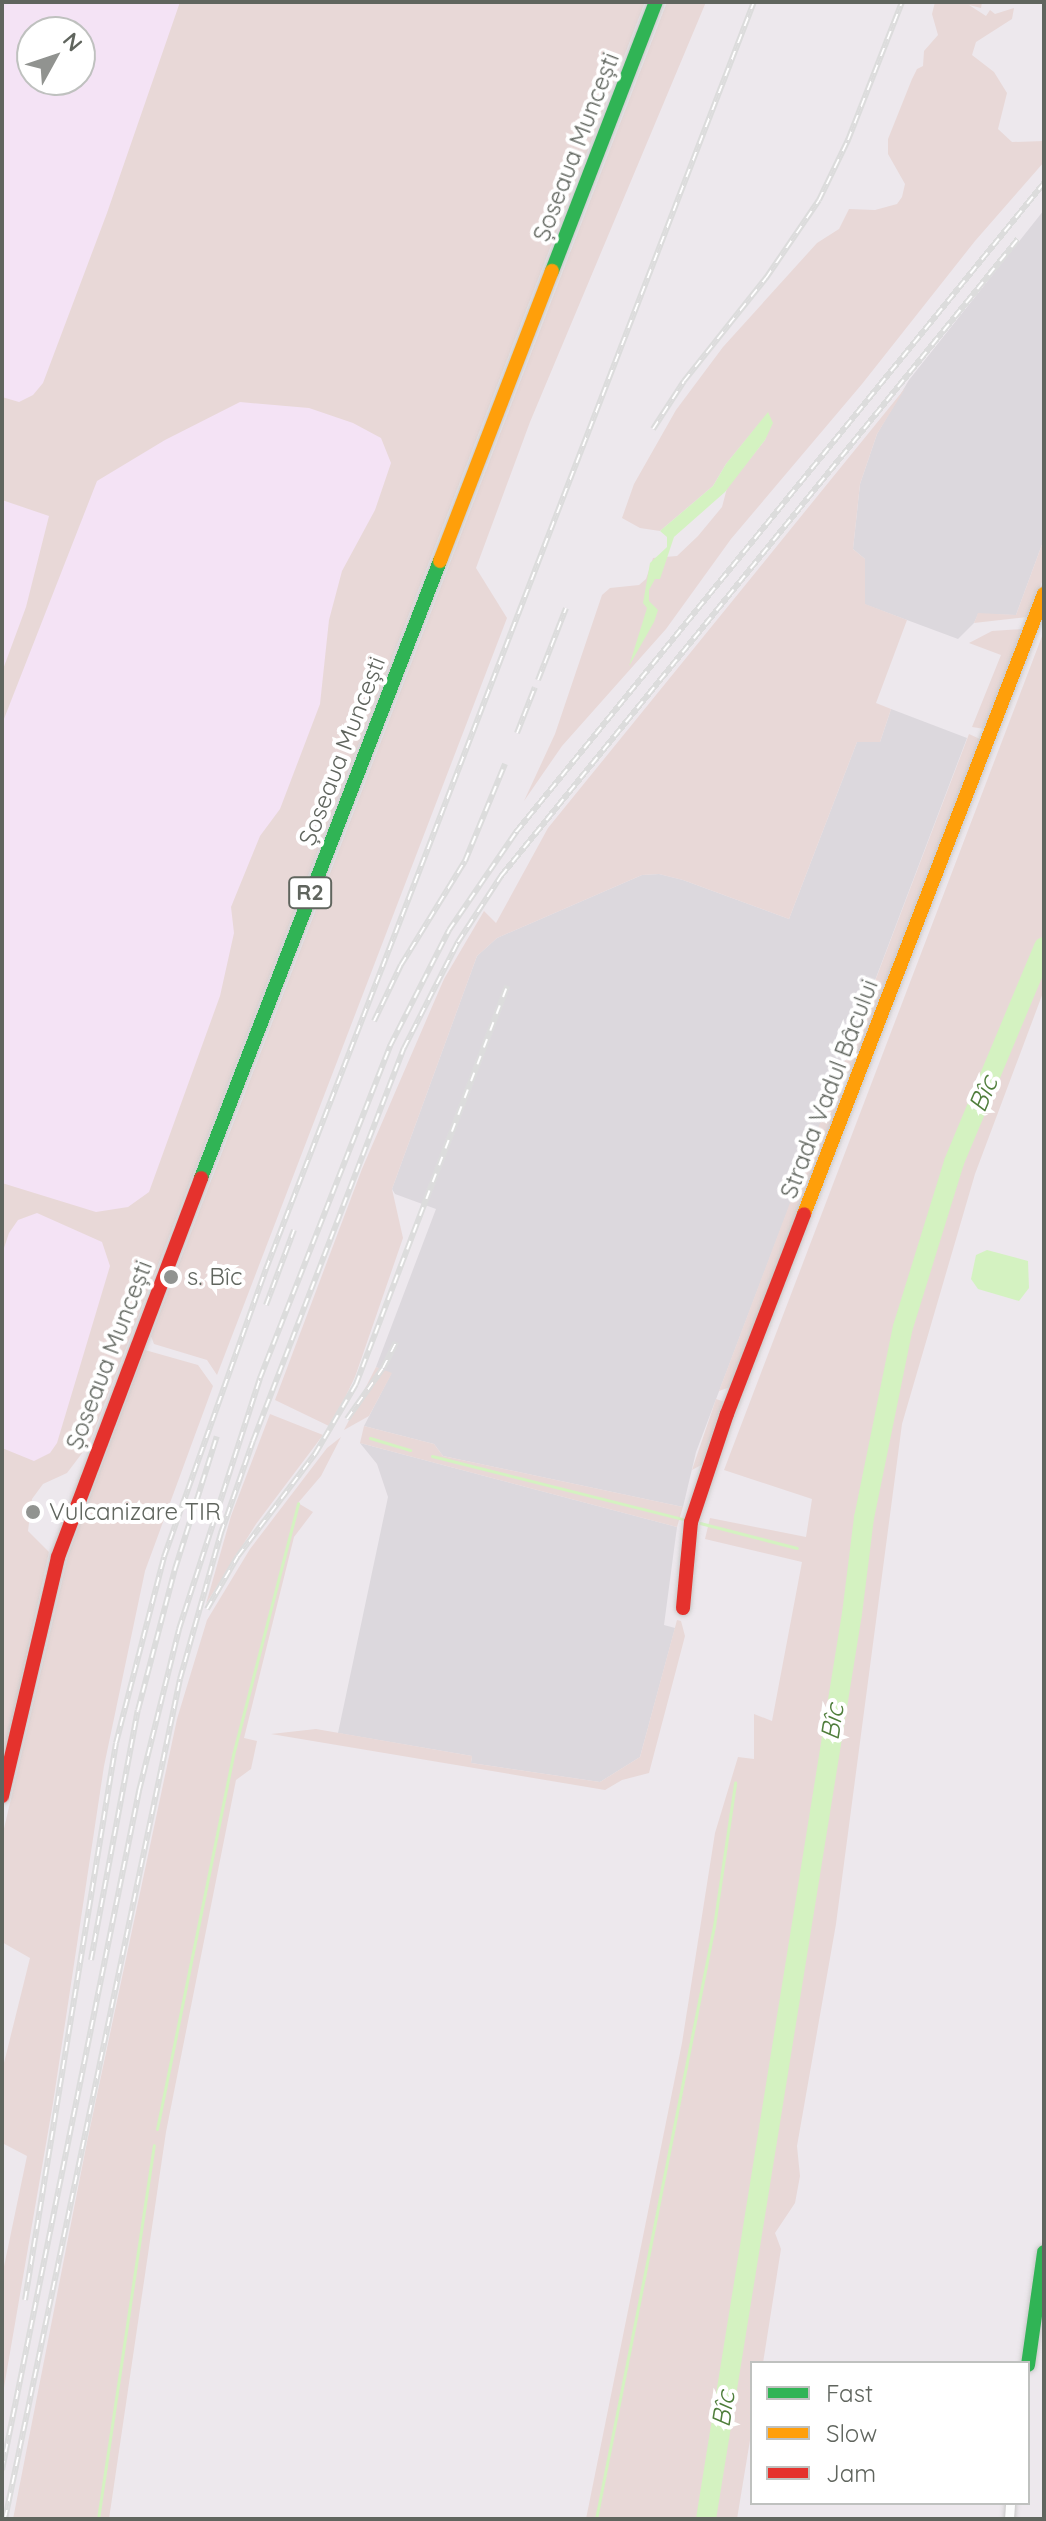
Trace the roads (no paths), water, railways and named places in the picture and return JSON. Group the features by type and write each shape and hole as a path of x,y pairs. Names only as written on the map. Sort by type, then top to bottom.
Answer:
{"main road":[{"name":"Șoseaua Muncești","path":"2,1796 58,1557 89,1467 656,2"},
{"name":"Strada Vadul Bâcului","path":"683,1608 691,1522 727,1414 1044,594"},
{"path":"1029,2361 1044,2252"}],"waterway":[{"name":"Bîc","path":"706,2519 852,1614 864,1518 903,1327 954,1162 1044,947"},
{"name":"Bîc","path":"1040,957 1044,959"},
{"path":"370,1438 410,1450"},
{"path":"432,1456 683,1519"},
{"path":"157,2129 233,1755 298,1503"},
{"path":"700,1523 797,1548"},
{"path":"596,2519 714,1926 735,1783"},
{"path":"98,2519 154,2145"}],"railway":[{"path":"25,2300 116,1743 164,1557 266,1269 754,2"},
{"path":"653,429 684,381 766,278 819,200 848,140 902,2"},
{"path":"2,2470 139,1791 179,1629 260,1378 390,1046 449,930 516,832 1044,183"},
{"path":"5,2519 180,1679 221,1533 253,1441 404,1048 458,942 501,876 1018,239"},
{"path":"538,680 566,608"},
{"path":"517,733 535,687"},
{"path":"374,1021 401,965 465,861 505,764"},
{"path":"207,1609 238,1556 315,1454 356,1384 507,986"},
{"path":"266,1305 294,1230"},
{"path":"347,1419 383,1368 396,1342"},
{"path":"91,1960 138,1710 175,1569 217,1436"}],"place":[{"name":"s. Bîc","path":"171,1277"},
{"name":"Vulcanizare TIR","path":"33,1512"}]}
